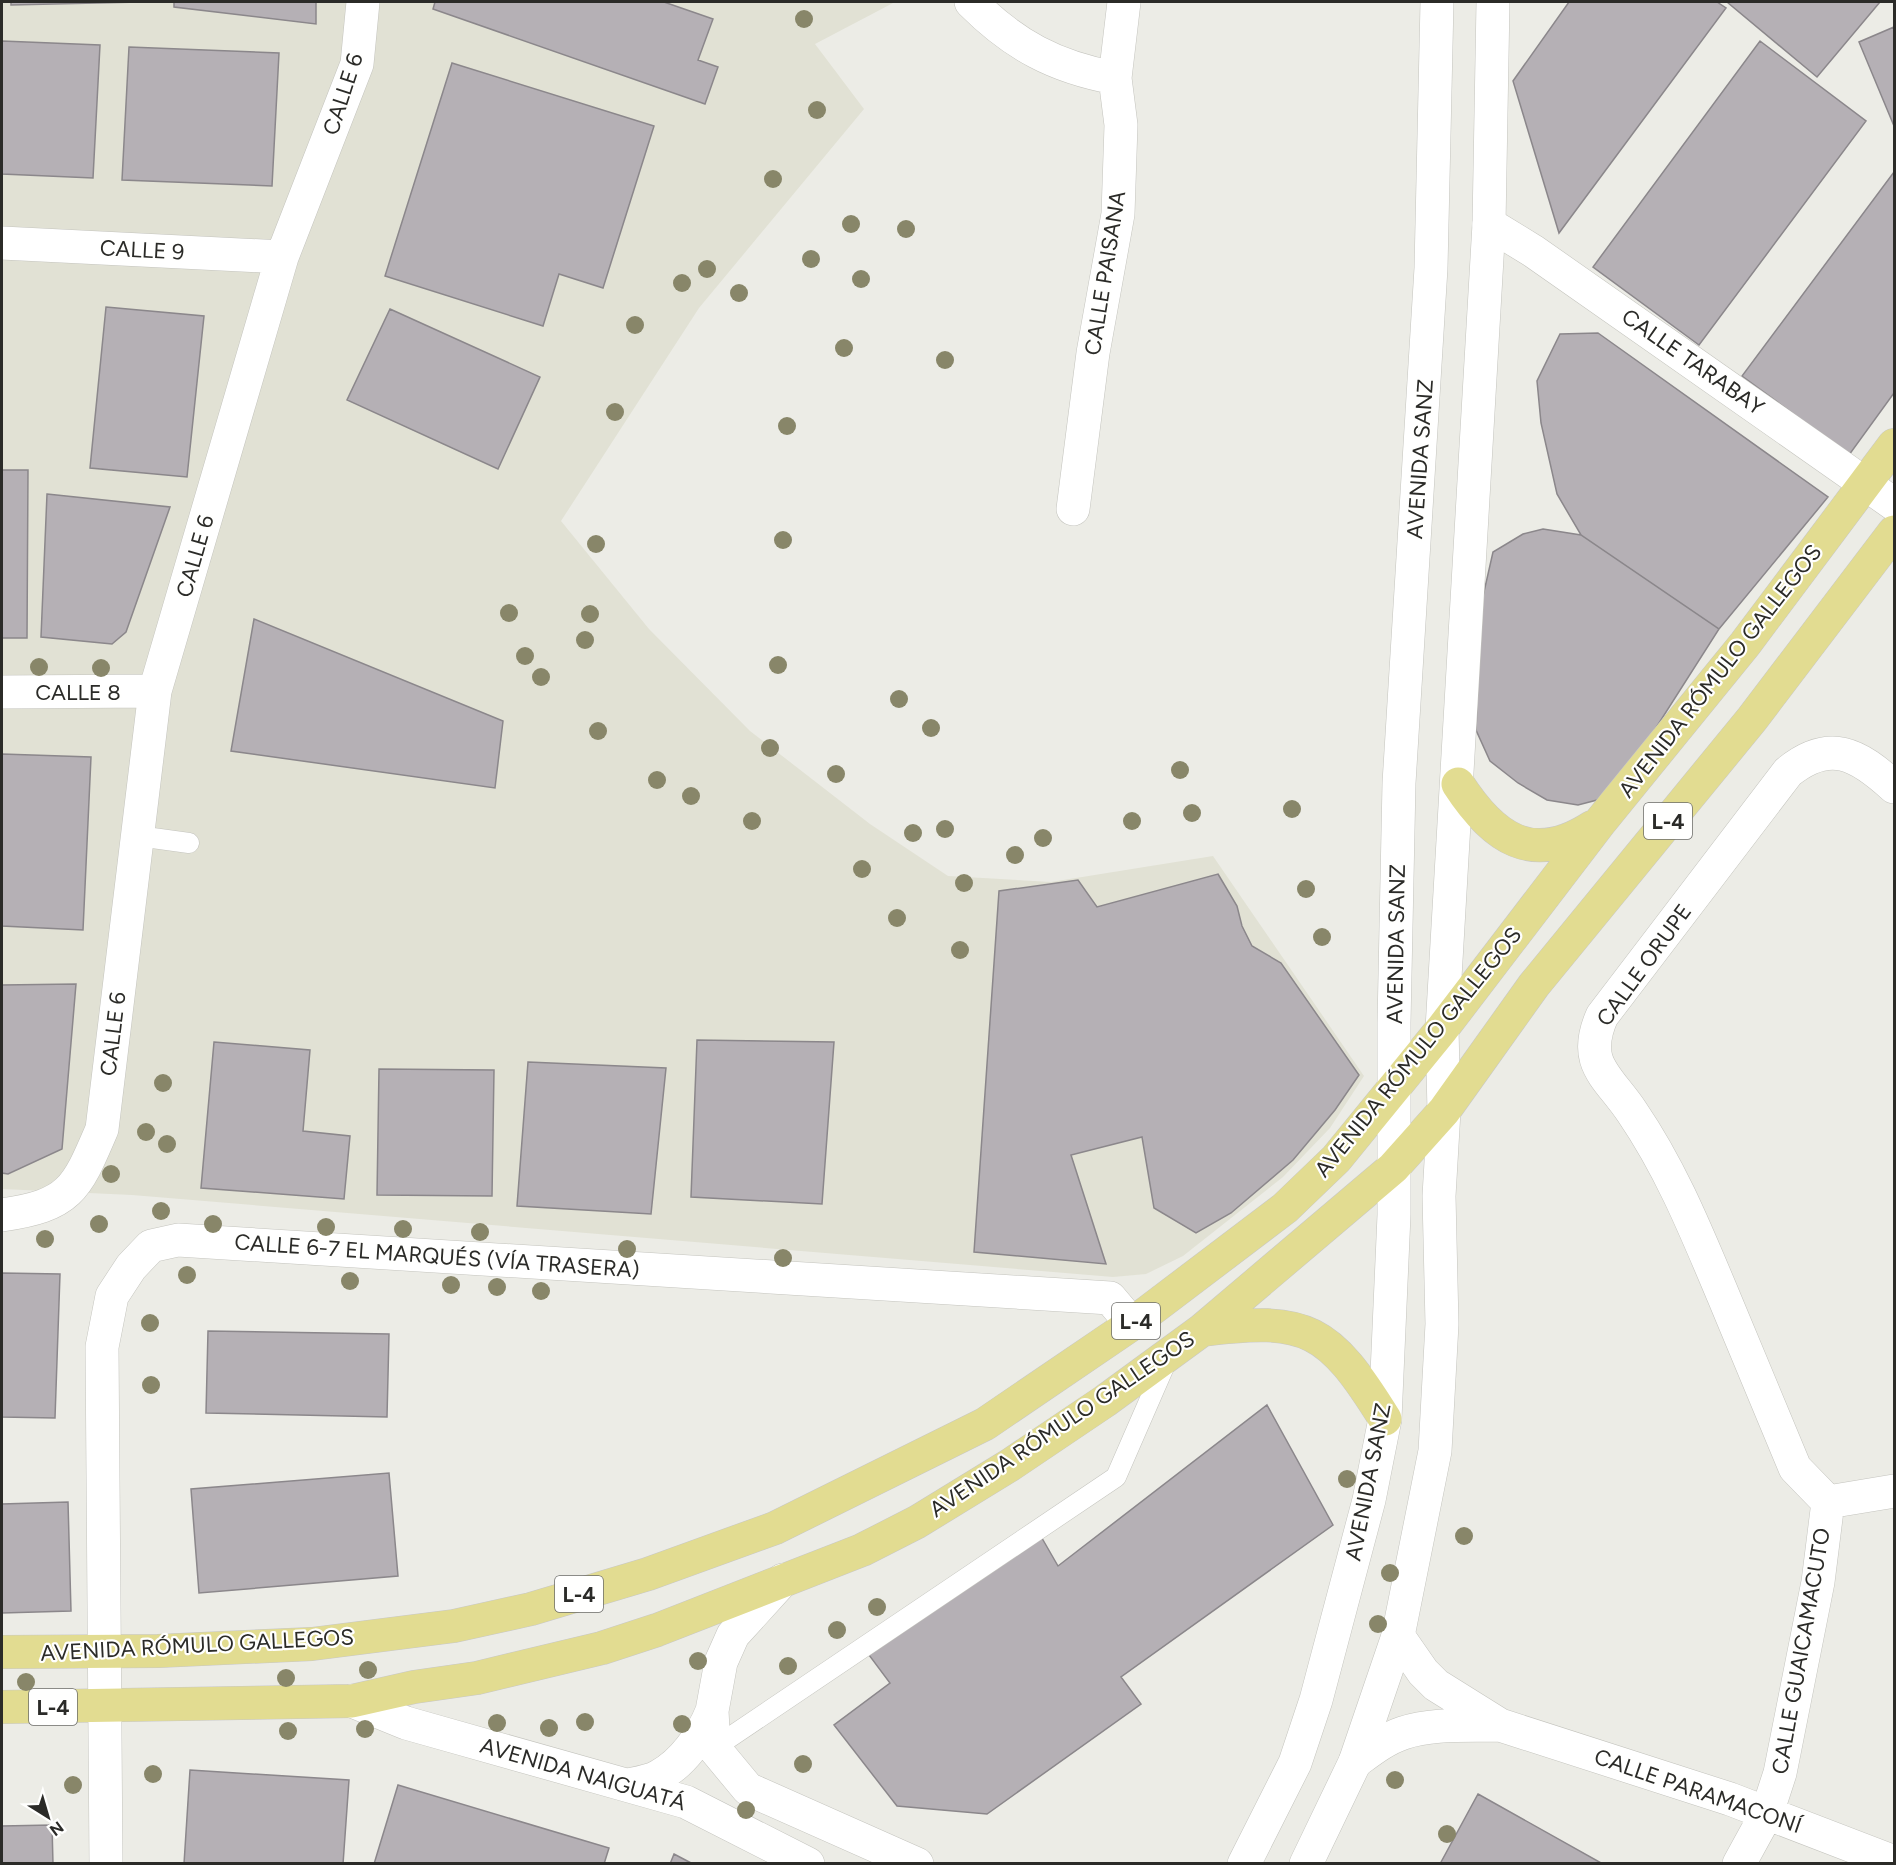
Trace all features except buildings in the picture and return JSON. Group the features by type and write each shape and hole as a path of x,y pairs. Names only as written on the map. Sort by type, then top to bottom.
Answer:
{"main road":[{"name":"AVENIDA RÓMULO GALLEGOS","path":"2,1652 105,1652 312,1644 454,1626 531,1609 648,1574 775,1528 985,1424 1132,1324 1285,1208 1336,1159 1394,1085 1442,1029 1601,821 1745,644 1894,445"},
{"name":"AVENIDA RÓMULO GALLEGOS","path":"2,1707 105,1706 153,1702 352,1701 414,1687 477,1678 602,1648 657,1630 862,1550 917,1522 1010,1466 1202,1330 1393,1168 1444,1110 1534,985 1752,718 1894,532"},
{"path":"1458,784 1472,805 1493,825 1509,839 1528,846 1552,846 1573,840 1601,821"},
{"path":"1202,1330 1247,1324 1306,1330 1322,1339 1344,1360 1385,1419"}],"street":[{"name":"CALLE 6","path":"2,1215 52,1204 66,1192 86,1167 102,1129 155,691 282,256 357,63 363,2"},
{"path":"971,2 1018,40 1053,62 1115,78"},
{"name":"CALLE PAISANA","path":"1073,508 1093,353 1118,214 1121,125 1115,78 1124,2"},
{"name":"AVENIDA SANZ","path":"1244,1863 1295,1763 1316,1700 1369,1500 1385,1419 1394,1215 1399,783 1431,268 1437,2"},
{"path":"1306,1863 1355,1762 1398,1636 1435,1451 1443,1324 1439,1196 1444,1110 1442,1029 1489,224 1493,2"},
{"name":"CALLE TARABAY","path":"1489,224 1533,251 1894,504"},
{"name":"CALLE 9","path":"2,243 282,256"},
{"name":"CALLE 8","path":"2,692 155,691"},
{"name":"CALLE ORUPE","path":"1828,1502 1795,1468 1681,1195 1653,1142 1620,1093 1597,1068 1594,1055 1596,1029 1602,1016 1788,772 1816,755 1842,753 1857,758 1874,768 1894,787"},
{"name":"CALLE 6-7 EL MARQUÉS (VÍA TRASERA)","path":"106,1863 102,1347 112,1296 131,1267 151,1246 178,1240 1110,1298 1132,1324"},
{"path":"1828,1502 1894,1491"},
{"name":"CALLE GUAICAMACUTO","path":"1739,1863 1767,1813 1780,1773 1814,1604 1828,1502"},
{"path":"628,1785 658,1777 679,1762 706,1726 712,1711 721,1662 734,1635 783,1580"},
{"name":"CALLE PARAMACONÍ","path":"1398,1636 1423,1672 1436,1685 1500,1725 1767,1813 1894,1862"},
{"name":"AVENIDA NAIGUATÁ","path":"352,1701 406,1723 686,1802 808,1863"},
{"path":"712,1711 714,1748 748,1789"},
{"name":"CALLE PARAMACONÍ","path":"1355,1762 1386,1740 1403,1733 1445,1726 1500,1725"},
{"path":"730,1825 715,1800 726,1786 736,1785 917,1863"}],"lane":[{"path":"138,836 189,843"},
{"path":"714,1748 1116,1477 1170,1354"}],"shaded area":[{"path":"2,2 895,2 815,44 864,109 699,308 561,521 649,629 750,731 870,824 948,876 1051,882 1213,856 1364,1076 1330,1128 1283,1177 1183,1256 1146,1274 1113,1277 132,1195 2,1189"}]}
